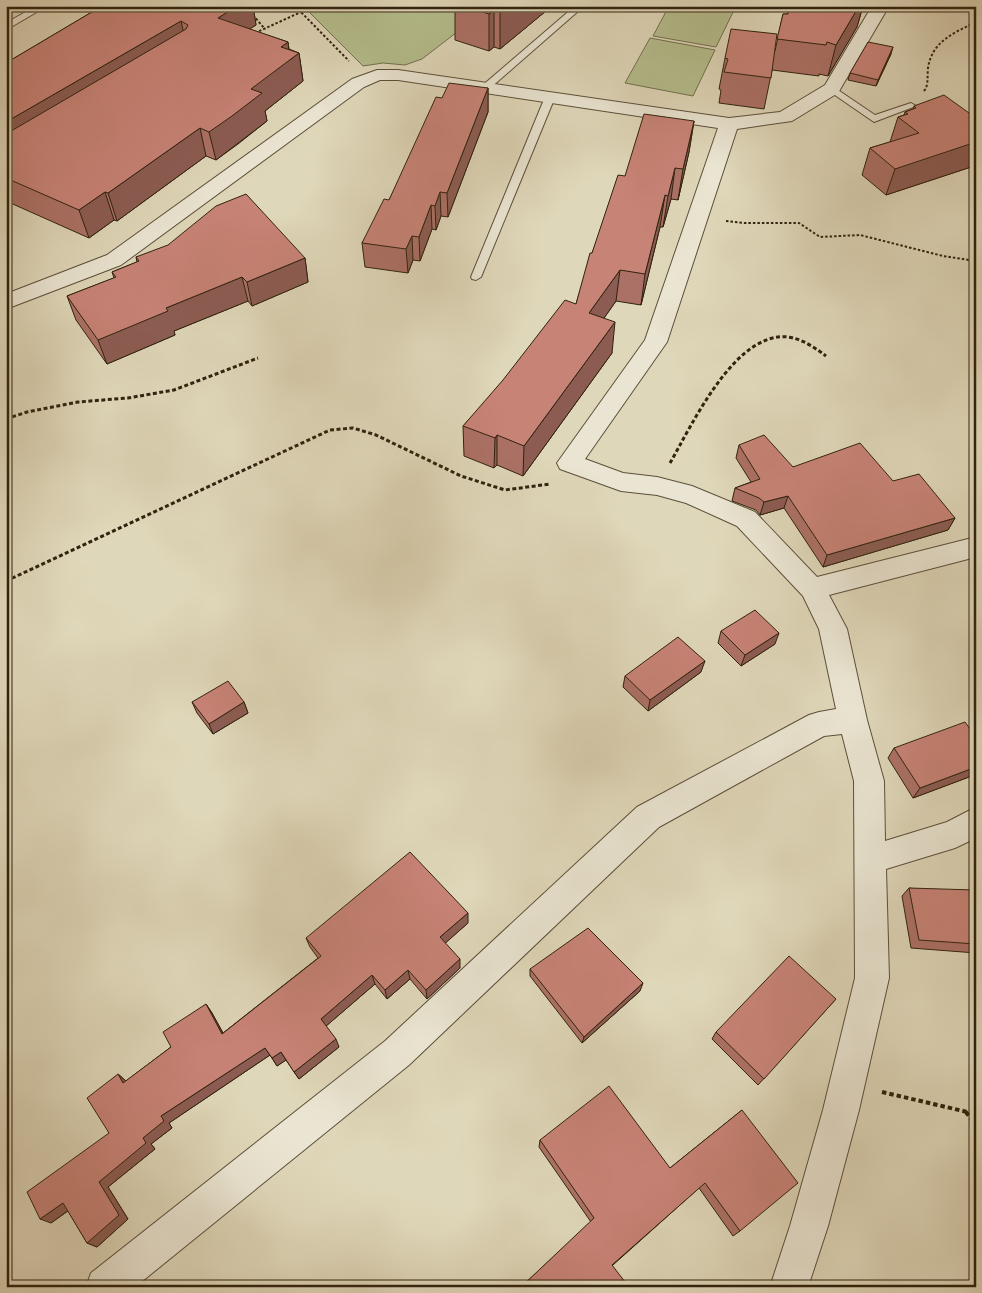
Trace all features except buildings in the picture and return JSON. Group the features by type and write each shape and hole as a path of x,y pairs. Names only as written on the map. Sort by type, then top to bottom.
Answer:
{"street":[{"path":"6,302 114,260 358,83 368,79 377,76 398,75 729,124 784,117 832,89 881,6"},
{"path":"729,124 656,342 569,463 621,482 657,486 692,495 746,519 812,589 833,629 853,720 869,781 872,859 872,978 847,1084 809,1226 789,1287"},
{"path":"812,589 976,547"},
{"path":"106,1287 397,1053 648,817 819,724 853,720"},
{"path":"872,859 955,834 976,821"}],"lane":[{"path":"6,26 43,6"},
{"path":"486,87 580,6"},
{"path":"832,89 874,119 911,106"},
{"path":"476,276 550,96"}],"path":[{"path":"295,6 368,79"},
{"path":"248,38 264,28 301,12"},
{"path":"252,14 264,28"},
{"path":"911,106 927,87 927,70 931,54 940,40 976,22"},
{"path":"698,217 744,223 799,223 820,237 860,235 943,256 976,261"},
{"path":"657,486 720,378 742,354 760,341 785,337 809,344 826,356"},
{"path":"6,419 27,412 78,402 128,398 174,390 258,358"},
{"path":"6,581 330,430 353,428 376,435 461,476 505,490 550,484"},
{"path":"847,1084 976,1114"},
{"path":"966,1111 976,1126"}],"green space":[{"path":"303,6 491,6 422,59 405,65 383,63 363,66"},
{"path":"669,6 736,6 716,47 653,36"},
{"path":"650,38 715,50 693,96 625,83"}]}
